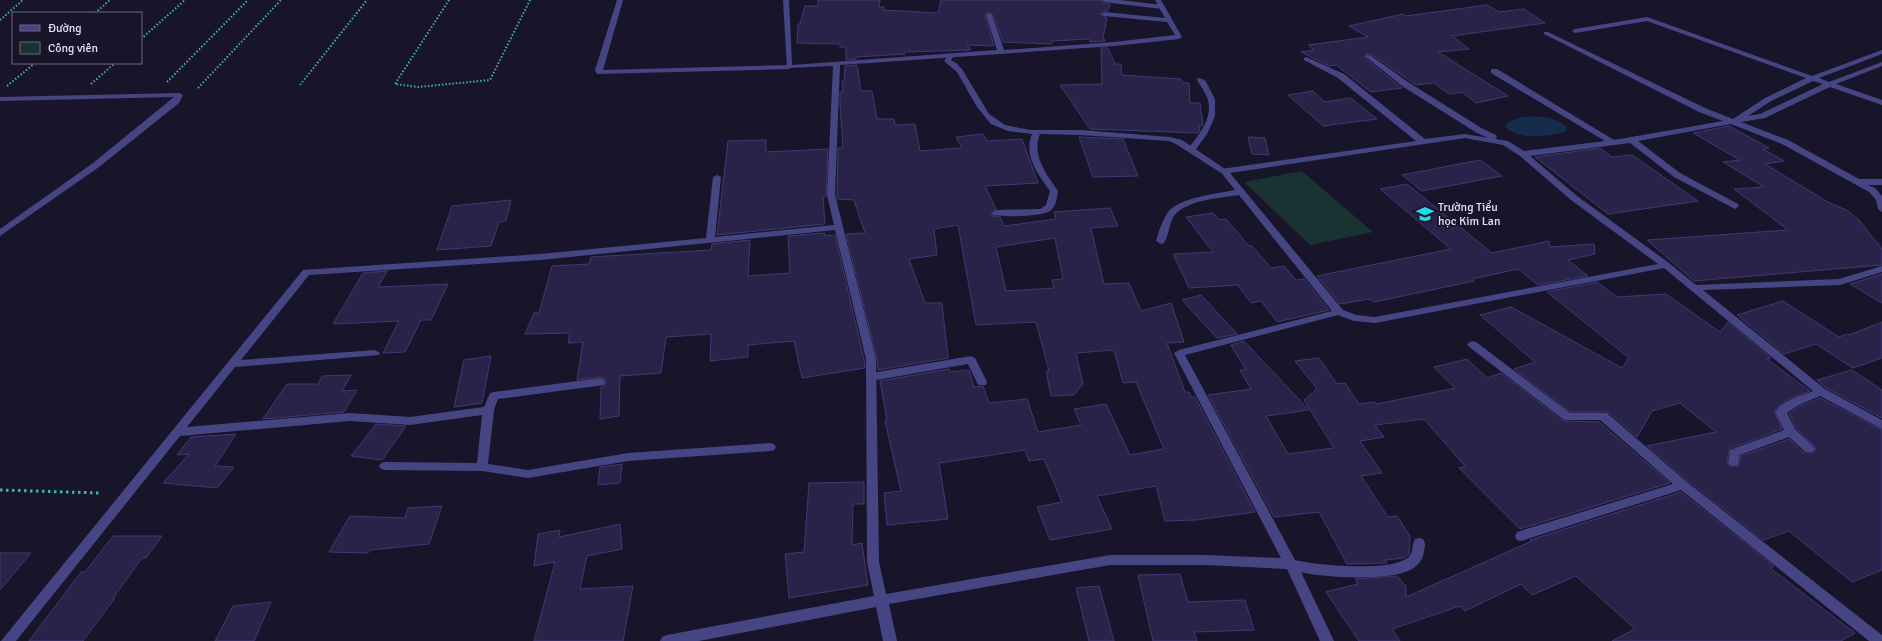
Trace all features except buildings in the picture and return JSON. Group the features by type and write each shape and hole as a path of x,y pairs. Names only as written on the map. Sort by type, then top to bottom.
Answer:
{"street":[{"path":"620,0 605,48 600,72 837,67 897,64 1001,51 1114,44 1179,37 1158,0"},
{"path":"786,0 789,67"},
{"path":"1104,0 1162,7"},
{"path":"1104,14 1170,20"},
{"path":"989,15 1001,51"},
{"path":"1575,31 1647,19 1882,103"},
{"path":"1546,33 1702,110 1785,142 1859,182 1877,195 1882,209"},
{"path":"1735,122 1750,109 1813,78 1882,52"},
{"path":"1368,56 1424,96 1480,131 1505,143 1523,154 1574,198 1666,265 1821,392 1882,425"},
{"path":"949,58 961,71 976,102 984,114 995,123 1021,131 1170,139 1179,142 1224,171 1340,312 1354,318 1375,320 1666,265"},
{"path":"1306,59 1342,76 1423,142"},
{"path":"1523,154 1614,143 1762,116 1830,84 1882,64"},
{"path":"837,67 831,195 871,359 873,562 890,641"},
{"path":"1494,71 1614,143"},
{"path":"1191,150 1204,134 1212,113 1212,101 1201,80"},
{"path":"0,99 179,95 176,101 96,165 0,233"},
{"path":"996,213 1039,212 1046,210 1052,202 1054,191 1039,171 1034,151 1034,138 1037,132"},
{"path":"1224,171 1465,136 1505,143"},
{"path":"1632,140 1677,175 1735,206"},
{"path":"710,240 717,177"},
{"path":"1859,182 1882,182"},
{"path":"1161,241 1170,216 1177,208 1222,195 1241,192"},
{"path":"8,641 306,272 540,258 840,227"},
{"path":"1694,288 1786,282 1840,282 1882,269"},
{"path":"1327,641 1291,564 1179,354 1340,312"},
{"path":"1472,344 1568,417 1603,416 1682,485 1879,641"},
{"path":"233,364 375,353"},
{"path":"871,377 971,360 982,382"},
{"path":"482,467 488,410 494,396 600,382"},
{"path":"1809,449 1791,432 1781,412 1795,402 1821,392"},
{"path":"178,432 350,417 410,421 488,410"},
{"path":"1734,462 1734,453 1791,432"},
{"path":"385,466 482,467 528,474 628,457 770,448"},
{"path":"1521,536 1682,485"},
{"path":"667,641 882,600 1110,560 1206,560 1291,564 1331,570 1360,572 1386,570 1406,566 1417,557 1419,543"}],"path":[{"path":"0,20 23,0"},
{"path":"95,12 110,0"},
{"path":"142,38 185,0"},
{"path":"153,95 248,0"},
{"path":"198,88 281,0"},
{"path":"300,85 367,0"},
{"path":"448,0 395,84 418,87 490,80 530,0"},
{"path":"6,87 33,64"},
{"path":"76,97 113,64"},
{"path":"0,490 99,493"}],"green space":[{"path":"1302,171 1373,232 1310,245 1244,182"}],"water":[{"path":"1522,117 1546,117 1552,119 1567,128 1566,132 1542,136 1526,136 1505,127 1507,123"}],"place":[{"name":"Trường Tiểu học Kim Lan","path":"1425,214"}]}
